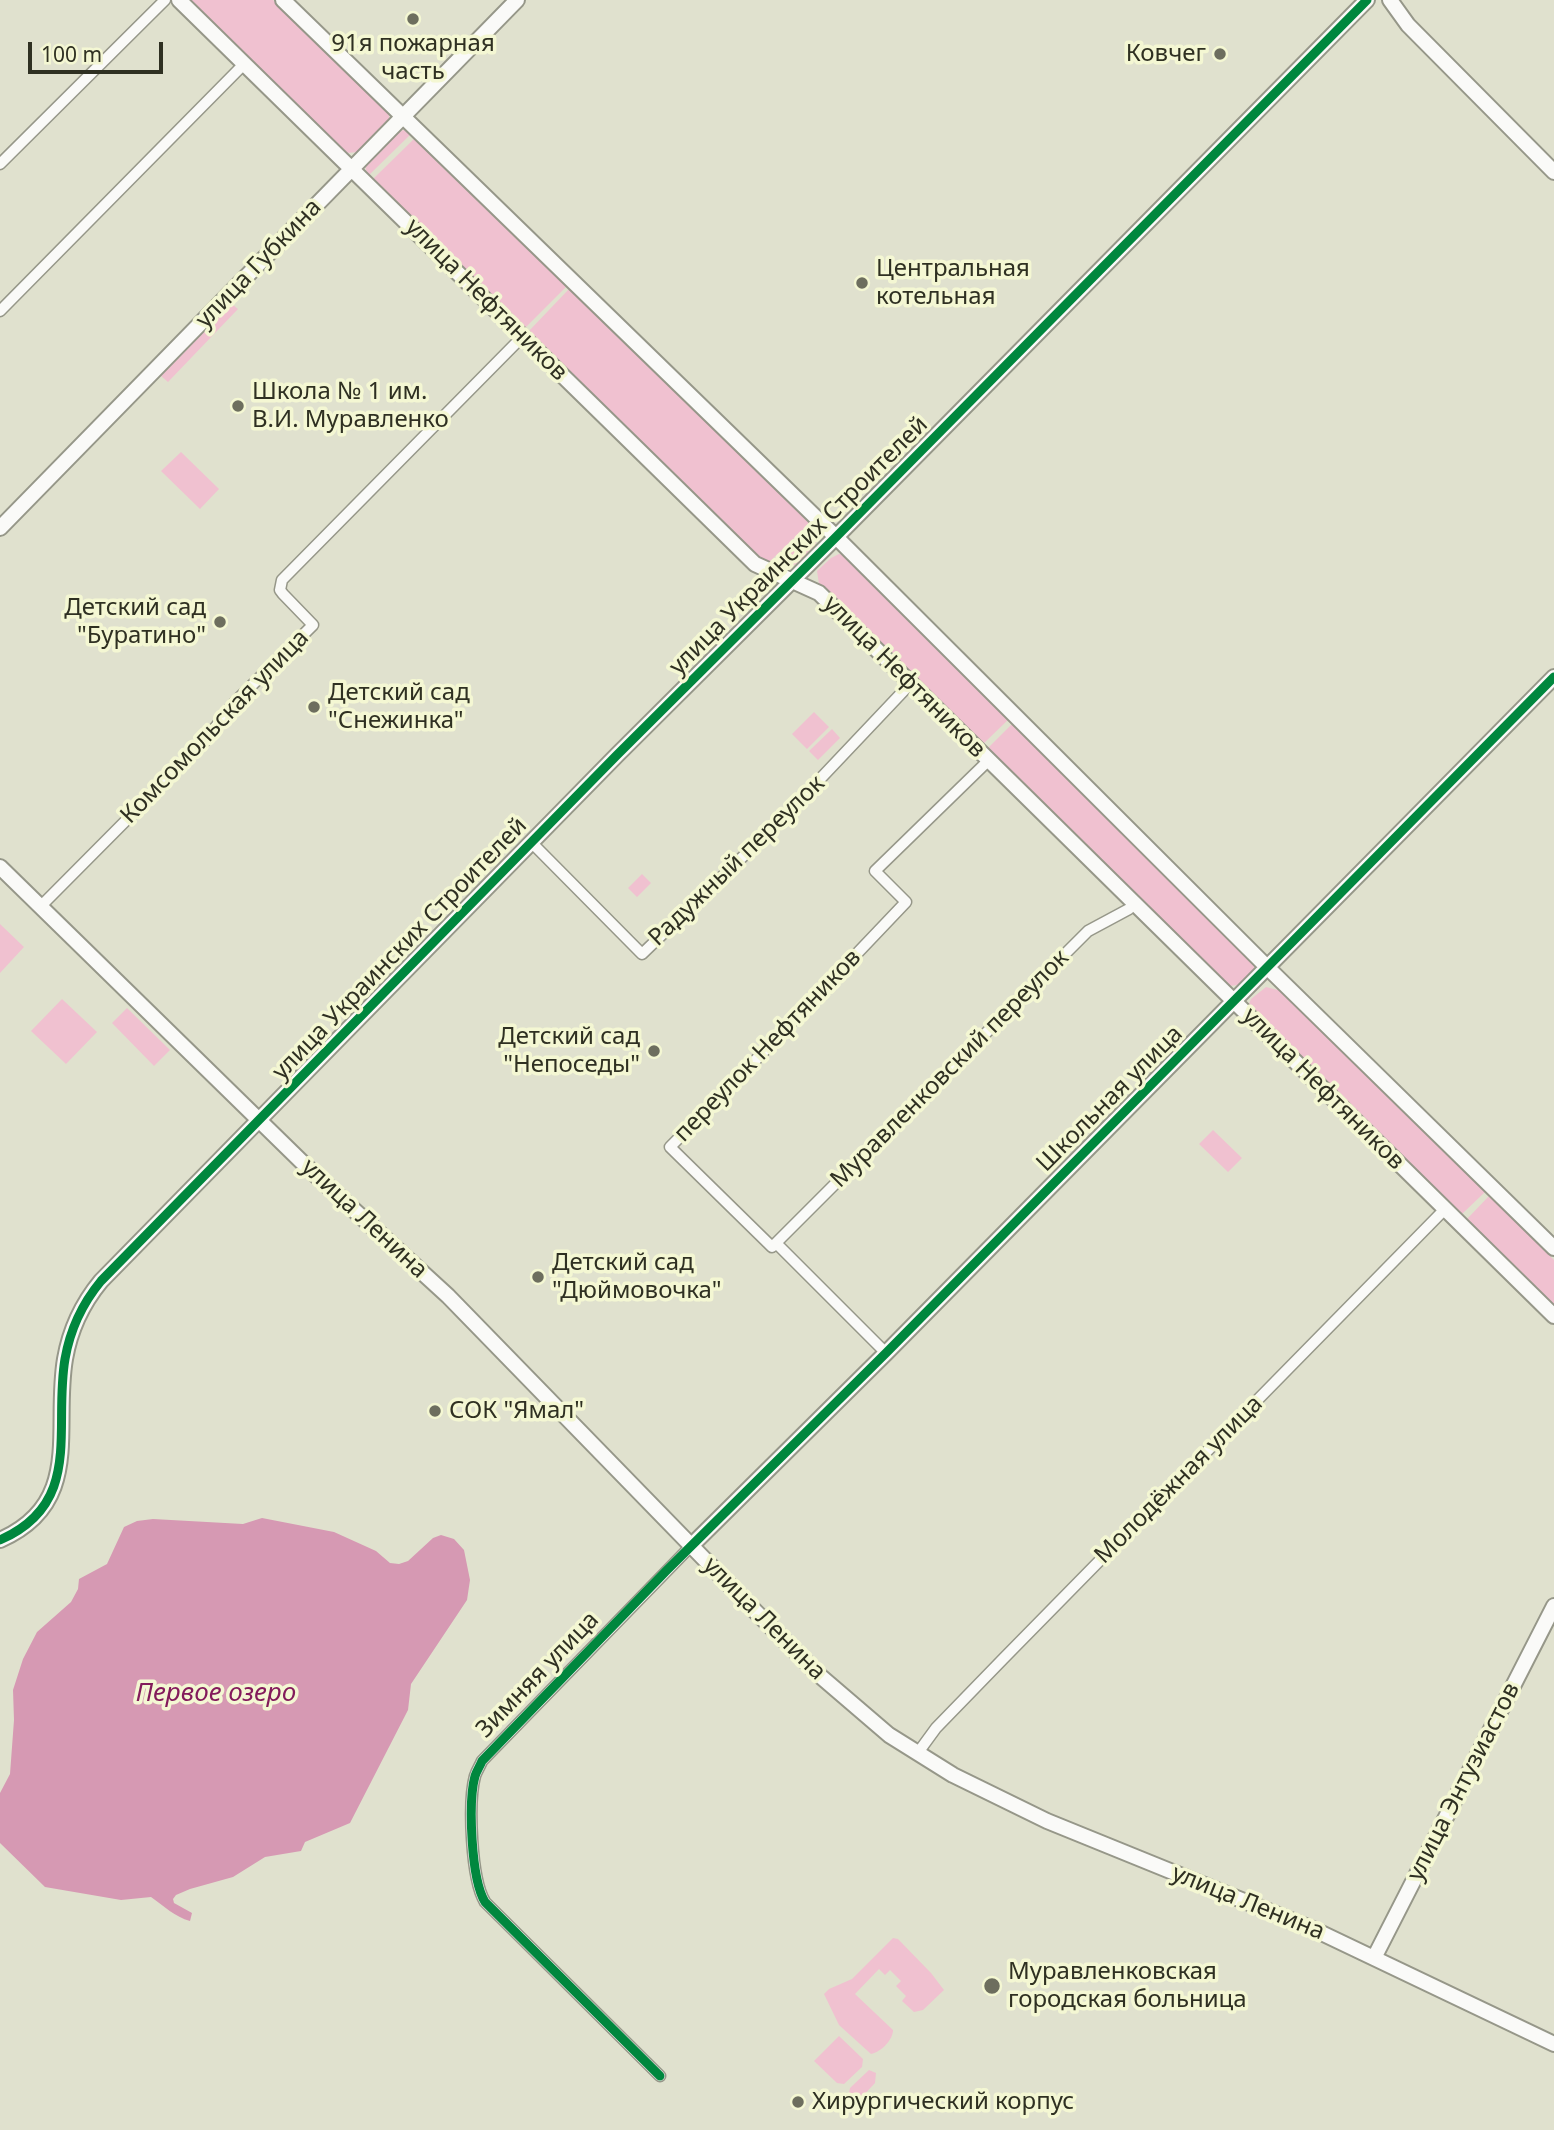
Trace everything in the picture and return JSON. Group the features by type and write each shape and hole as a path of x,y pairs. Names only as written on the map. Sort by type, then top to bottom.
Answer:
{"main road":[{"name":"улица Нефтяников","path":"179,0 755,564 819,593 1554,1316"},
{"name":"улица Нефтяников","path":"282,0 836,537 1268,968 1554,1248"},
{"name":"улица Губкина","path":"0,528 517,0"},
{"name":"улица Украинских Строителей","path":"0,1540 15,1533 32,1519 48,1499 57,1477 62,1453 65,1360 72,1334 84,1305 112,1268 1367,0"},
{"path":"1390,0 1408,25 1554,172"},
{"name":"Школьная улица","path":"691,1546 886,1353 1554,677"},
{"name":"улица Ленина","path":"0,867 259,1121 498,1345 691,1546 819,1675 867,1717 917,1754 1047,1821 1274,1912 1554,2044"},
{"name":"улица Энтузиастов","path":"1374,1958 1554,1606"}],"street":[{"path":"0,164 165,0"},
{"path":"0,311 245,63"},
{"name":"Комсомольская улица","path":"40,906 204,742 235,702 313,625 283,594 280,585 282,580 523,336"},
{"name":"Радужный переулок","path":"531,842 642,954 778,824 911,683"},
{"name":"переулок Нефтяников","path":"886,1353 670,1147 906,902 875,871 989,760"},
{"name":"Муравленковский переулок","path":"774,1245 1088,931 1135,903"},
{"name":"Молодёжная улица","path":"917,1754 936,1728 1003,1658 1445,1209"},
{"name":"Зимняя улица","path":"660,2076 478,1892 475,1878 472,1798 476,1773 482,1761 691,1546"}],"shaded area":[{"path":"190,0 273,0 387,109 390,120 359,152 346,153"},
{"path":"404,130 412,133 368,176 368,161 383,145"},
{"path":"416,137 566,287 525,328 372,180"},
{"path":"569,289 811,522 766,565 528,332"},
{"path":"232,304 238,309 168,382 161,376"},
{"path":"181,452 219,489 200,509 161,471"},
{"path":"813,524 817,530 816,544 807,556 795,565 771,567"},
{"path":"839,554 846,555 1010,718 982,745 819,584 817,571"},
{"path":"814,712 829,727 807,749 792,734"},
{"path":"1014,722 1254,961 1254,970 1238,985 1229,986 987,749"},
{"path":"832,729 840,738 818,760 809,751"},
{"path":"642,874 651,883 637,897 628,888"},
{"path":"0,924 24,947 0,973"},
{"path":"1266,987 1282,991 1485,1192 1462,1214 1251,1008 1251,999"},
{"path":"62,999 97,1032 66,1064 31,1031"},
{"path":"127,1008 170,1050 154,1066 112,1023"},
{"path":"1213,1130 1242,1158 1228,1172 1199,1144"},
{"path":"1489,1196 1554,1260 1554,1305 1467,1219"},
{"path":"893,1938 898,1939 944,1990 923,2010 914,2012 902,2001 906,1996 896,1986 901,1981 890,1970 885,1975 879,1969 855,1994 893,2030 886,2045 871,2054 839,2025 824,1994 852,1979"},
{"path":"839,2036 863,2059 862,2067 844,2084 837,2083 814,2061"},
{"path":"869,2070 876,2073 875,2083 861,2098 852,2099 850,2088"}],"water":[{"name":"Первое озеро","path":"262,1518 334,1532 376,1551 390,1563 408,1561 433,1538 441,1535 454,1539 464,1550 470,1580 467,1600 411,1684 408,1710 350,1823 305,1842 301,1851 265,1857 233,1877 176,1895 174,1903 192,1913 190,1921 174,1914 151,1897 121,1900 45,1887 0,1843 0,1793 10,1774 13,1690 23,1659 37,1632 71,1602 78,1589 79,1579 107,1564 124,1527 137,1521 153,1519 243,1524"}],"cycle path":[{"path":"0,1540 26,1524 44,1506 54,1485 60,1462 62,1385 67,1348 83,1308 101,1281 617,755 1367,0"},
{"path":"660,2076 485,1902 480,1891 474,1859 471,1821 475,1776 482,1761 666,1571 886,1353 1554,677"}],"place":[{"name":"91я пожарная часть","path":"413,19"},
{"name":"Ковчег","path":"1220,54"},
{"name":"Центральная котельная","path":"862,283"},
{"name":"Школа № 1 им. В.И. Муравленко","path":"238,406"},
{"name":"Детский сад \"Буратино\"","path":"220,622"},
{"name":"Детский сад \"Снежинка\"","path":"314,707"},
{"name":"Детский сад \"Непоседы\"","path":"654,1051"},
{"name":"Детский сад \"Дюймовочка\"","path":"538,1277"},
{"name":"СОК \"Ямал\"","path":"435,1411"},
{"name":"Муравленковская городская больница","path":"992,1986"},
{"name":"Хирургический корпус","path":"798,2102"}]}
